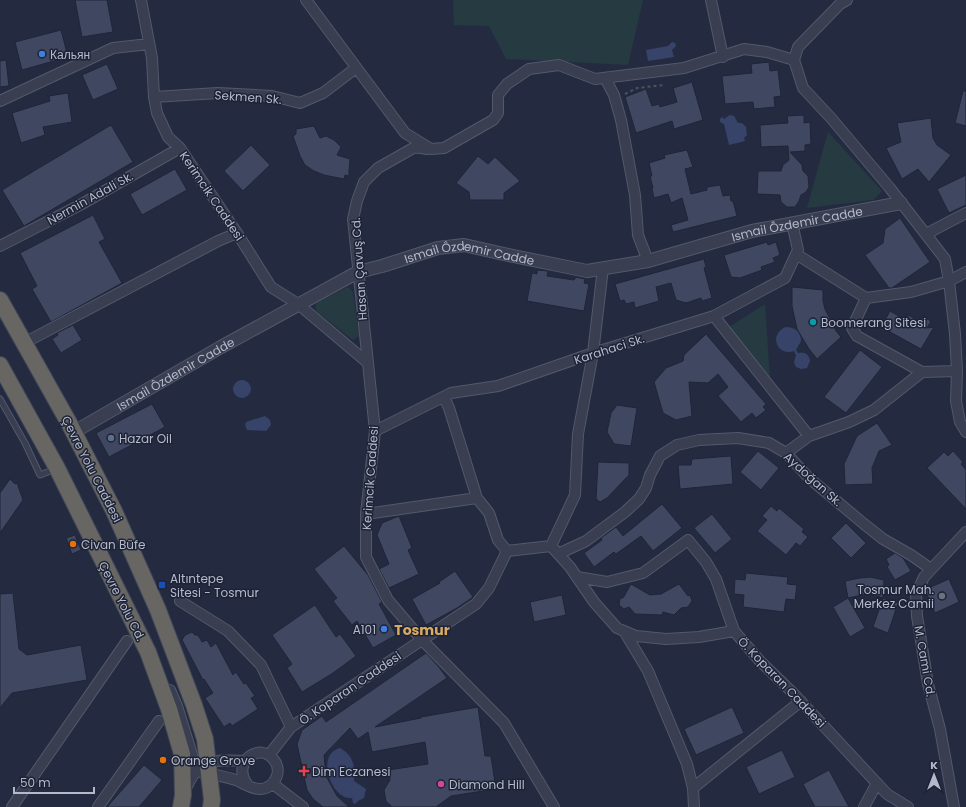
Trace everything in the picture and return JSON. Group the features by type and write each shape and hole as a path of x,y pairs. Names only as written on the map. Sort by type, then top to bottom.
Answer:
{"highway":[{"name":"Çevre Yolu Caddesi","path":"0,300 74,432 114,511 158,610 194,705 205,740 205,769 212,800 211,807"},
{"name":"Çevre Yolu Cd.","path":"0,365 56,468 148,652 169,710 182,754 182,801"}],"street":[{"name":"Kerimcik Caddesi","path":"141,0 152,58 154,97 157,113 168,137 180,148 237,233 271,288 298,304 368,363 375,431 366,514 366,557 388,600 422,640 504,722 554,807"},
{"path":"306,0 405,134 431,149"},
{"path":"711,0 723,57"},
{"path":"847,0 840,4 798,47 794,60 803,88 831,118 945,259 955,334 957,371 956,401 960,422 966,432"},
{"path":"0,101 113,48 149,44"},
{"name":"Hasan Çavuş Cd.","path":"368,363 353,219 364,182 378,168 415,147 431,149 444,148 493,120 498,113 498,95 507,84 529,69 559,66 595,79 606,78 684,68 723,57 744,49 767,52 794,60"},
{"name":"Sekmen Sk.","path":"154,97 218,93 272,96 300,103 323,93 356,68"},
{"path":"606,78 622,120 635,194 638,235 648,261"},
{"name":"Nermin Adali Sk.","path":"0,246 80,204 180,148"},
{"name":"Ismail Ôzdemir Cadde","path":"74,432 221,347 358,272 438,248 464,245 587,271 648,261 752,231 901,203"},
{"path":"926,234 966,213"},
{"name":"Karahaci Sk.","path":"375,431 451,393 498,386 593,353 714,316 785,278 798,250 792,223"},
{"path":"24,343 218,241 237,233"},
{"path":"796,254 866,298 911,292 948,281 966,272"},
{"path":"444,397 449,408 477,498 489,513 498,540 507,551 551,546 575,495 578,434 593,353 603,268"},
{"path":"866,298 852,328 857,336 922,372 957,371"},
{"path":"714,316 809,436"},
{"path":"786,453 809,436 849,422 874,410 922,372"},
{"name":"Aydoğan Sk.","path":"558,554 586,541 640,499 660,456 677,445 699,440 738,438 769,443 786,453 809,478 864,524 883,539 911,555 930,569"},
{"path":"366,514 477,498"},
{"name":"M. Cami Cd.","path":"954,807 940,730 928,684 917,616 916,595 924,577 930,569 966,532"},
{"path":"577,577 607,582 643,573 688,540 706,562 716,579 734,631"},
{"name":"Ö. Koparan Caddesi","path":"551,546 577,577 594,602 617,628 636,636 666,639 699,637 734,631 760,661 801,701 877,783 888,794 908,807"},
{"name":"Ö. Koparan Caddesi","path":"268,755 290,727 476,604 489,588 507,551"},
{"path":"180,601 228,631 261,665 290,727"},
{"path":"624,631 648,671 687,764 693,788 694,807"},
{"path":"12,807 127,641"},
{"path":"148,652 161,671 205,769 257,789 269,787 276,779 278,768 273,759 268,755 258,753 248,757 242,767 243,779 247,784"},
{"path":"693,788 801,701"},
{"path":"98,807 159,721"},
{"path":"182,801 190,778 205,769 238,760 245,761"},
{"path":"864,807 877,783"},
{"path":"273,784 303,807"}],"lane":[{"path":"0,399 25,443 40,475 56,468"}],"path":[{"path":"611,91 621,96 637,88 664,85"}],"shaded area":[{"path":"453,0 643,0 628,65 506,59 489,26 454,25"},
{"path":"828,132 882,191 873,200 807,208"},
{"path":"348,287 353,292 359,336 353,340 316,311 316,303"},
{"path":"765,304 770,380 729,327"}],"water":[{"path":"672,42 675,43 676,46 672,50 674,57 648,61 646,50 668,46"},
{"path":"730,115 734,116 738,123 742,123 746,127 747,135 744,138 745,141 729,145 724,124 720,122 720,119 722,117 724,119"},
{"path":"786,327 795,329 799,333 801,341 796,350 798,353 805,353 808,355 810,361 807,368 801,369 796,367 794,362 796,355 794,351 783,351 779,348 776,339 777,335 780,330"},
{"path":"242,380 248,383 251,389 248,395 242,398 236,395 233,389 236,383"},
{"path":"265,416 270,420 271,425 266,431 247,430 245,425 246,422"},
{"path":"340,748 348,754 353,762 354,781 366,789 364,798 355,804 353,803 352,798 347,798 338,792 330,779 327,764 329,757 333,751"}],"building":[{"path":"75,0 107,0 113,32 82,37"},
{"path":"61,30 68,57 22,70 15,42"},
{"path":"6,60 9,86 0,87 0,61"},
{"path":"769,62 770,71 778,70 781,96 774,97 775,107 754,109 753,102 725,104 722,76 752,73 751,64"},
{"path":"107,64 118,89 93,100 82,75"},
{"path":"692,82 703,120 674,129 672,121 636,133 625,97 646,89 652,106 659,104 660,107 677,102 673,88"},
{"path":"963,91 966,91 966,126 955,123"},
{"path":"68,93 72,122 43,127 45,135 21,143 12,113 50,101 49,96"},
{"path":"804,115 804,123 810,122 811,144 805,145 805,151 790,152 802,165 803,171 808,176 809,187 806,192 801,195 795,207 787,207 781,202 780,195 757,194 758,171 781,171 783,165 789,160 788,146 761,147 760,125 788,123 787,116"},
{"path":"931,118 933,138 937,145 951,155 929,182 918,169 902,179 886,148 901,142 897,123"},
{"path":"111,125 133,162 24,226 2,190"},
{"path":"314,126 320,138 326,136 334,140 341,147 337,155 350,159 349,176 345,175 344,179 324,175 305,165 293,136 296,134 296,129"},
{"path":"251,145 270,165 243,191 224,171"},
{"path":"687,150 693,167 685,169 691,194 707,190 707,187 720,185 723,196 730,195 737,216 673,232 671,225 688,220 682,198 671,203 668,194 654,198 649,163 665,158 664,155"},
{"path":"478,156 488,164 495,157 520,181 504,193 504,200 470,200 469,192 456,183"},
{"path":"175,169 187,190 142,215 130,194"},
{"path":"966,175 966,205 949,213 937,189"},
{"path":"93,215 105,239 99,242 122,283 51,322 32,289 37,286 20,253"},
{"path":"900,218 930,262 892,288 889,288 865,255 883,243 885,229"},
{"path":"767,242 768,245 776,242 780,255 773,258 775,262 761,267 762,270 740,278 731,277 724,255"},
{"path":"704,259 706,267 704,268 712,298 702,301 701,298 686,303 676,300 671,283 656,287 659,301 635,308 634,302 626,304 624,300 620,301 615,284"},
{"path":"537,270 548,271 547,276 574,280 576,277 585,279 584,283 589,284 584,311 527,301 532,273 537,274"},
{"name":"Boomerang Sitesi","path":"792,287 823,290 825,309 836,331 841,337 817,359 797,329 792,306"},
{"path":"890,311 914,325 906,314 920,321 923,317 931,321 927,328 934,327 921,349 881,327"},
{"path":"73,325 82,340 61,353 52,339 58,335 57,333"},
{"path":"706,334 766,404 763,407 766,410 756,418 752,413 741,422 718,396 728,387 718,374 708,383 689,382 692,416 676,420 663,413 654,382 666,368 683,361 684,355"},
{"path":"860,350 882,367 846,413 824,397"},
{"path":"152,404 165,427 109,457 96,433"},
{"path":"617,405 637,408 631,446 614,444 607,432 611,413"},
{"path":"877,423 892,445 879,451 872,468 873,484 845,485 844,464 857,436"},
{"path":"758,451 779,468 761,490 740,472"},
{"path":"953,451 963,462 961,464 966,470 966,509 927,468 944,452 948,456"},
{"path":"731,456 733,484 680,489 678,465 691,465 692,459"},
{"path":"598,462 629,463 629,475 607,498 600,502 596,499"},
{"path":"10,479 15,484 17,483 23,500 0,533 0,493"},
{"path":"662,504 682,528 653,551 641,536 616,554 614,552 594,567 584,553 602,540 601,538 616,527 623,536"},
{"path":"771,506 777,511 779,508 804,529 802,532 808,537 800,546 796,543 786,555 757,531 767,520 762,516"},
{"path":"712,514 732,539 715,553 694,528"},
{"path":"399,516 412,548 408,550 419,574 389,588 379,569 389,564 377,535 382,523"},
{"path":"846,523 866,543 851,558 831,538"},
{"name":"Civan Büfe","path":"75,535 81,550 72,554 66,538"},
{"path":"344,546 368,575 382,602 379,604 396,635 373,648 357,621 352,625 333,601 337,598 314,569"},
{"path":"895,553 903,558 911,571 895,580 887,567 889,565 886,559"},
{"path":"455,571 473,597 457,608 426,625 412,599 440,583 439,582"},
{"path":"746,573 788,577 787,584 797,585 795,600 786,599 784,612 743,607 744,595 734,594 735,579 745,580"},
{"path":"870,577 884,580 883,598 871,594 848,598 845,581"},
{"name":"Tosmur Mah. Merkez Camii","path":"949,579 959,602 935,613 925,590"},
{"path":"631,584 650,595 661,594 679,584 688,596 690,595 692,601 688,607 681,608 674,615 663,612 662,615 635,614 629,607 624,609 619,605 620,598 623,598"},
{"path":"13,593 19,649 27,655 81,645 87,680 12,693 0,708 0,594"},
{"path":"562,595 566,615 534,622 530,602"},
{"path":"848,598 865,628 850,637 833,607"},
{"path":"883,598 898,603 888,633 873,627"},
{"path":"315,605 336,637 340,634 356,656 333,673 302,692 287,668 292,664 272,635"},
{"path":"192,632 195,635 198,635 202,642 207,640 211,647 216,643 233,675 236,672 255,696 251,698 258,709 232,726 230,723 224,727 205,698 213,693 204,679 203,680 182,640 185,635"},
{"path":"426,653 447,678 375,727 478,707 485,756 491,756 496,789 451,796 436,807 392,807 386,801 384,790 390,780 388,770 428,764 425,742 372,752 368,732 358,739 350,728 324,755 326,776 337,796 349,807 323,807 313,799 307,790 297,744 302,730 322,716 326,722"},
{"path":"732,707 744,733 696,755 684,729"},
{"path":"782,750 795,777 759,794 746,767"},
{"path":"144,765 162,780 139,807 107,807"},
{"path":"829,770 849,807 815,807 803,784"}],"place":[{"name":"Кальян","path":"42,54"},
{"name":"Boomerang Sitesi","path":"813,322"},
{"name":"Hazar Oil","path":"111,438"},
{"name":"Civan Büfe","path":"73,544"},
{"name":"Altıntepe Sitesi - Tosmur","path":"162,585"},
{"name":"Tosmur Mah. Merkez Camii","path":"942,596"},
{"name":"A101","path":"384,629"},
{"name":"Orange Grove","path":"163,760"},
{"name":"Dim Eczanesi","path":"304,771"},
{"name":"Diamond Hill","path":"441,784"}],"district":[{"name":"Tosmur","path":"422,630"}]}
